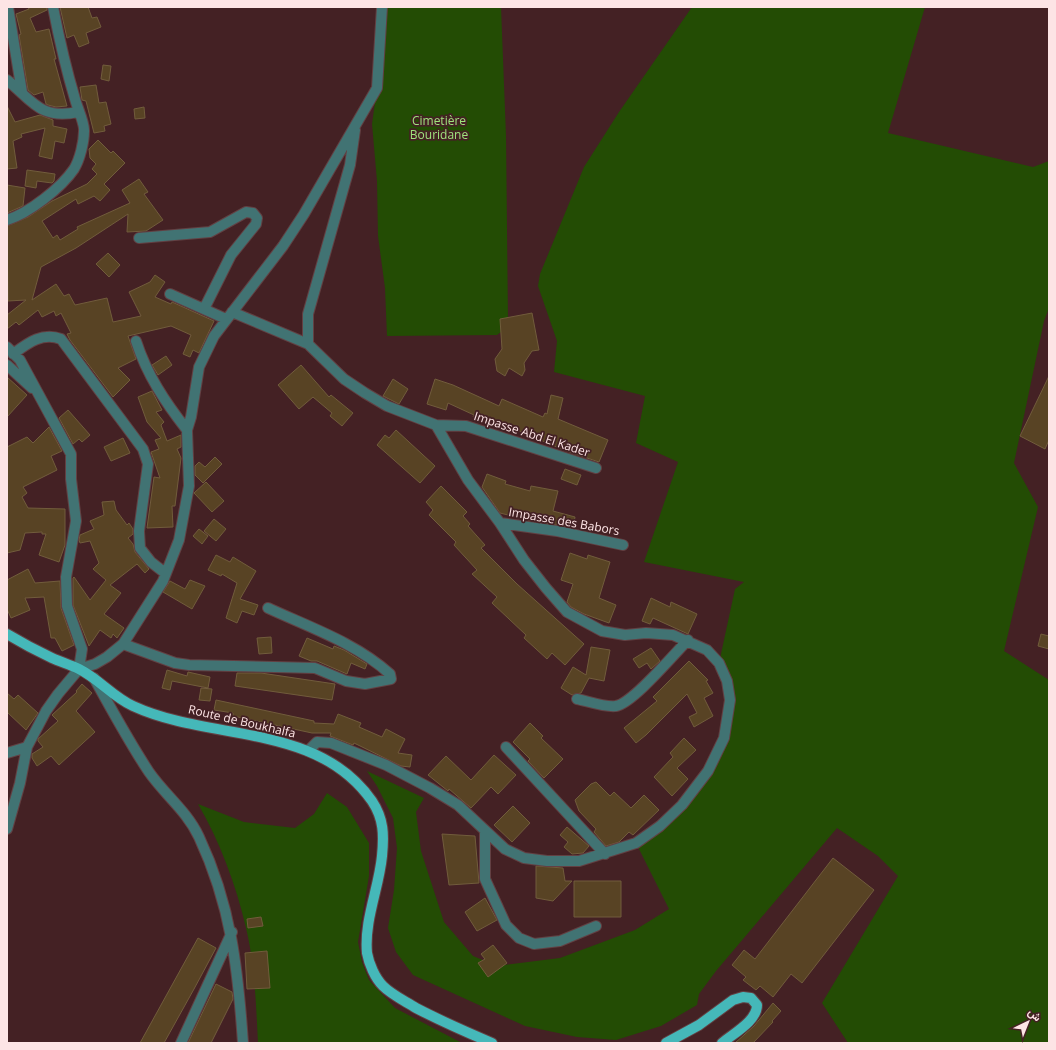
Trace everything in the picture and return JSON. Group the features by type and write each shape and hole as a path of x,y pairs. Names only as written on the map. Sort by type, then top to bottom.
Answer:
{"main road":[{"name":"Route de Boukhalfa","path":"7,634 32,649 79,669 94,678 117,697 133,706 151,713 276,740 308,751 333,763 358,782 373,802 384,825 381,868 372,900 368,934 367,953 372,970 382,985 397,997 452,1027 492,1043"},
{"path":"666,1043 699,1025 733,1000 743,997 751,998 757,1005 757,1011 752,1019 722,1043"}],"street":[{"path":"8,7 22,92"},
{"path":"7,220 16,218 59,186 74,168 85,129 78,112 53,7"},
{"path":"79,669 95,664 107,657 123,644 137,623 165,574 179,540 189,486 187,430 191,417 199,367 214,336 283,246 377,88 382,7"},
{"path":"7,80 22,92 28,102 48,113 65,115 78,112"},
{"path":"170,294 204,309 229,316 308,344 308,314 350,165 356,124"},
{"path":"139,238 210,232 246,212 253,213 257,218 256,224 231,255 204,309"},
{"path":"7,829 20,783 27,747 58,694 79,669 82,649 67,606 66,577 76,521 72,485 71,454 20,360 10,350 39,338 52,336 61,339 144,449 148,464 139,531 140,548 151,562 165,574"},
{"path":"136,341 143,363 164,401 187,430"},
{"name":"Impasse Abd El Kader","path":"308,344 344,379 387,406 427,423 436,425 466,426 596,468"},
{"path":"7,365 38,393"},
{"path":"308,751 317,742 331,743 386,766 430,788 458,805 484,831 505,849 524,858 547,861 579,861 636,843 660,826 682,805 708,771 724,738 730,700 727,681 720,662 707,650 688,640 673,635 646,633 625,635 602,631 567,612 524,560 500,523 468,480 436,425"},
{"name":"Impasse des Babors","path":"500,523 557,531 623,545"},
{"path":"123,644 175,663 189,665 315,668 346,680 365,684 390,679 390,674 376,662 335,639 268,608"},
{"path":"577,700 615,707 622,704 636,694 688,640"},
{"path":"94,678 150,773 186,813 199,836 216,881 232,932 238,980 243,1043"},
{"path":"7,753 27,747"},
{"path":"506,748 605,854"},
{"path":"484,831 485,879 506,926 519,938 534,944 560,941 596,926"},
{"path":"181,1043 232,932"}],"green space":[{"name":"Cimetière Bouridane","path":"383,7 501,7 506,136 508,320 505,329 497,335 387,336 385,288 378,236 377,181 372,124 377,88"},
{"path":"692,7 925,7 888,133 1033,167 1049,161 1049,308 1044,321 1014,463 1038,507 1004,651 1049,680 1049,1043 848,1043 822,1003 898,876 878,856 837,828 716,971 699,994 697,1005 661,1026 616,1040 577,1037 525,1026 413,975 396,952 388,928 394,890 397,848 393,818 377,786 367,771 424,798 416,812 421,851 444,922 473,956 497,966 560,958 635,930 669,909 636,843 660,826 708,771 729,718 719,663 735,589 744,582 644,562 678,462 636,443 645,396 554,372 557,341 538,286 540,274 584,167 619,112"},
{"path":"327,793 347,807 369,843 369,876 358,942 362,962 369,980 395,1008 462,1043 258,1043 253,971 249,942 242,912 220,849 198,804 244,822 295,828 314,814"}],"building":[{"path":"28,7 47,7 47,10 30,18 36,32 49,29 56,59 54,59 67,106 56,107 48,105 46,104 43,92 34,95 28,90 19,35 21,34 16,14 29,9"},
{"path":"60,7 88,7 92,18 97,17 101,27 86,33 89,43 79,47 74,35 67,38"},
{"path":"103,65 111,66 109,81 101,79"},
{"path":"96,85 99,103 106,102 111,124 104,126 105,131 94,133 86,101 82,100 80,87"},
{"path":"7,106 15,122 40,115 53,120 53,126 67,129 64,143 55,141 52,159 39,156 45,128 21,134 22,137 13,141 17,168 7,169"},
{"path":"144,107 145,118 135,119 134,109"},
{"path":"98,140 111,153 113,151 125,163 104,184 110,190 100,201 94,196 78,204 76,199 42,221 53,238 57,235 60,240 78,229 77,227 130,203 122,190 139,179 148,192 144,194 163,220 146,231 127,232 128,214 76,248 41,267 32,300 56,284 64,296 69,294 75,305 107,298 113,322 141,316 129,292 150,282 155,275 165,282 155,297 171,304 172,302 214,321 199,353 193,350 190,357 183,354 191,335 171,326 128,336 136,359 118,368 130,380 113,397 70,340 67,334 71,333 61,313 56,316 54,311 42,317 38,310 19,325 16,322 7,329 7,315 26,300 8,301 7,226 28,217 52,201 87,184 97,174 92,169 96,164 90,158 89,149"},
{"path":"27,170 55,174 54,181 52,183 37,181 36,188 25,186"},
{"path":"7,185 25,188 23,206 7,213"},
{"path":"108,253 120,265 109,277 96,264"},
{"path":"532,313 539,350 532,351 524,363 525,370 522,376 509,368 505,376 497,371 495,359 502,349 500,319"},
{"path":"166,356 172,365 158,375 152,365"},
{"path":"301,365 329,397 331,395 353,413 342,426 330,416 332,413 313,397 299,409 278,385"},
{"path":"1049,376 1049,440 1045,449 1020,436"},
{"path":"7,377 27,395 7,417"},
{"path":"393,379 408,389 399,404 383,396"},
{"path":"435,379 453,385 499,406 502,399 543,417 545,413 547,414 551,395 563,398 558,419 608,440 599,462 566,451 492,419 489,425 473,417 474,415 448,403 446,410 427,404"},
{"path":"152,391 162,410 156,412 164,422 161,425 167,441 181,435 181,447 177,449 181,458 175,506 172,506 173,527 147,528 154,477 160,478 151,452 159,449 155,440 161,438 147,422 138,397"},
{"path":"68,410 90,435 82,442 79,439 73,444 59,418"},
{"path":"49,427 62,451 51,456 57,470 23,487 27,493 22,497 28,508 65,509 65,545 59,562 39,555 46,534 42,534 42,532 25,533 20,550 7,553 7,447 27,437 33,443"},
{"path":"396,430 435,466 420,483 377,445 385,435 389,438"},
{"path":"123,438 130,453 111,461 104,447"},
{"path":"215,457 222,464 203,483 195,475 195,466 199,462 205,467"},
{"path":"565,469 581,475 577,485 561,479"},
{"path":"487,474 506,481 505,484 530,491 531,486 558,491 553,511 575,517 573,528 528,520 500,513 482,487"},
{"path":"206,482 224,501 212,512 194,493"},
{"path":"441,486 467,512 463,516 470,524 468,526 485,545 481,548 517,584 584,644 565,665 552,653 547,659 524,638 526,635 492,603 497,597 472,574 477,570 454,545 456,542 429,515 433,510 426,502"},
{"path":"114,501 116,510 127,525 129,523 133,529 133,534 128,538 133,544 135,552 149,569 145,573 137,564 110,585 121,593 104,614 124,628 117,638 113,634 111,638 100,630 89,646 73,605 73,578 74,577 90,600 106,580 93,569 99,563 90,541 80,543 79,540 80,535 94,529 90,521 104,515 102,502"},
{"path":"214,519 226,529 216,541 204,531"},
{"path":"199,529 208,536 202,544 193,536"},
{"path":"570,553 587,559 588,555 610,562 599,598 616,605 609,623 584,614 571,607 567,602 573,584 561,580"},
{"path":"216,555 230,562 233,557 256,571 240,599 258,605 254,615 242,611 237,623 226,618 237,583 222,574 221,576 208,570"},
{"path":"28,569 35,583 60,581 61,608 74,645 62,651 55,638 51,638 44,597 25,598 30,610 11,618 7,609 7,580"},
{"path":"190,580 205,586 192,609 163,592 170,581 185,589"},
{"path":"651,598 670,607 671,602 697,614 688,634 653,618 650,624 642,621"},
{"path":"1041,634 1049,636 1049,649 1038,646"},
{"path":"271,637 272,653 259,654 257,638"},
{"path":"307,638 333,649 334,646 344,650 367,664 365,669 351,663 347,674 317,661 311,661 299,656"},
{"path":"591,647 610,650 604,681 589,678 581,693 572,695 561,688 573,667 586,675"},
{"path":"651,648 660,661 651,669 647,663 639,668 633,659"},
{"path":"689,661 708,680 706,681 713,693 704,698 713,716 694,727 689,717 697,713 687,694 636,743 624,728 657,701 653,697"},
{"path":"167,670 187,676 188,672 210,677 208,688 172,681 170,690 162,688"},
{"path":"237,673 261,673 335,684 332,700 235,686"},
{"path":"82,684 92,693 76,711 95,732 59,765 51,756 37,766 32,758 32,754 43,747 38,739 58,721 52,715 77,692 76,691"},
{"path":"201,688 212,689 210,701 199,700"},
{"path":"7,693 14,699 18,695 38,713 26,730 7,712"},
{"path":"216,700 314,721 314,723 334,724 338,714 361,723 359,727 382,737 386,729 405,739 398,753 412,755 410,767 401,766 354,743 353,745 330,736 331,733 312,733 233,716 233,713 214,710"},
{"path":"530,723 543,736 541,738 563,759 544,778 528,761 530,759 513,742"},
{"path":"684,738 696,750 677,768 688,779 672,796 654,777 673,757 670,753"},
{"path":"494,755 516,775 498,794 491,787 471,808 449,789 448,791 428,775 446,756 471,780"},
{"path":"596,782 610,796 614,792 631,808 644,795 659,810 633,835 629,832 619,842 606,846 594,832 596,829 579,811 575,800 591,784"},
{"path":"513,806 530,823 512,842 494,825"},
{"path":"567,827 589,846 583,853 572,854 564,847 568,842 560,835"},
{"path":"442,834 475,836 479,883 449,885"},
{"path":"833,858 874,890 802,983 791,974 773,997 760,986 756,990 743,980 746,977 732,965 744,950 755,959"},
{"path":"536,866 563,868 565,881 572,881 553,901 536,898"},
{"path":"574,881 621,881 621,917 574,917"},
{"path":"485,898 497,920 477,931 465,912"},
{"path":"261,917 263,926 248,928 247,919"},
{"path":"198,938 216,948 194,989 164,1043 140,1043"},
{"path":"493,945 507,963 488,977 478,963 485,959 481,954"},
{"path":"267,951 270,988 247,989 245,953"},
{"path":"216,984 232,992 233,999 211,1043 188,1043"},
{"path":"773,1003 781,1011 772,1021 773,1022 753,1043 735,1043 754,1026"}]}
